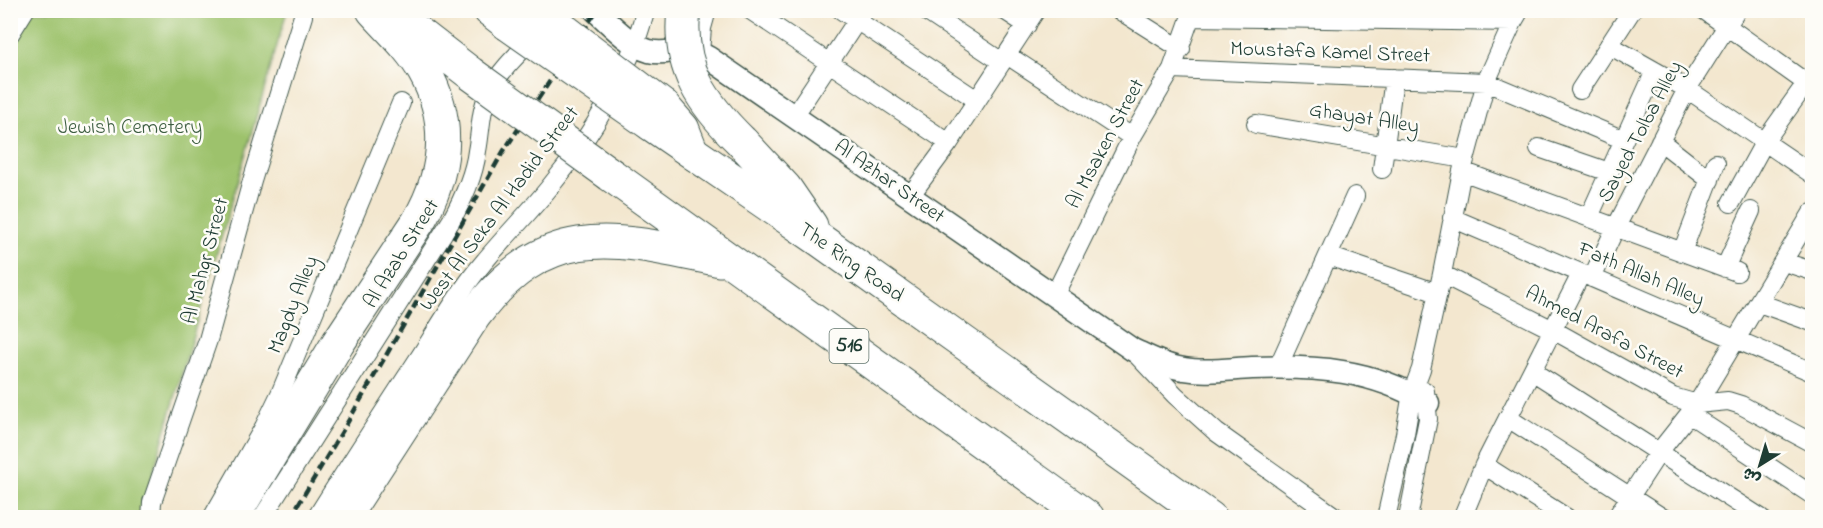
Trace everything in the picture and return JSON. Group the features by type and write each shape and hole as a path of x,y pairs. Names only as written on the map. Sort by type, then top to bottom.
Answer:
{"highway":[{"path":"232,518 339,343 418,222 437,181 442,158 443,136 434,91 411,52 373,10"},
{"name":"516","path":"389,10 470,73 1088,518"},
{"path":"540,10 658,115"},
{"path":"684,10 683,42 687,62 702,98 714,114 785,188 820,240"},
{"name":"The Ring Road","path":"499,17 658,115 695,156 820,240 1209,518"},
{"path":"343,518 490,294 510,275 533,260 559,249 577,244 613,240 641,243 732,262"}],"street":[{"path":"10,34 26,10"},
{"name":"Al Azab Street","path":"262,518 456,212 473,169 482,111 490,89 504,70 559,10"},
{"path":"595,10 636,44"},
{"name":"West Al Seka Al Hadid Street","path":"316,518 467,284 574,155 608,101 636,44 646,10"},
{"path":"700,52 702,28 707,10"},
{"path":"750,10 949,143"},
{"path":"841,10 860,16 977,100"},
{"path":"924,10 1132,137"},
{"path":"909,196 949,143 1031,18 1004,10"},
{"path":"1119,10 1181,49"},
{"path":"1580,90 1632,10"},
{"path":"1704,10 1811,82 1766,141 1731,203"},
{"name":"Sayed Tolba Alley","path":"1462,518 1484,465 1553,330 1616,227 1687,89 1737,10"},
{"path":"1193,14 1516,16 1486,82 1464,165 1421,369 1420,398 1386,518"},
{"name":"Al Msaken Street","path":"1054,296 1132,137 1172,69 1193,14"},
{"name":"Al Mahgr Street","path":"151,518 152,502 208,340 252,181 303,16"},
{"path":"794,116 860,16"},
{"name":"Al Azhar Street","path":"636,44 643,49 657,52 681,48 700,52 1132,350 1184,370 1278,367 1355,373 1384,381 1420,398"},
{"path":"1609,45 1687,89 1812,174"},
{"name":"Moustafa Kamel Street","path":"1172,69 1486,82"},
{"path":"1589,217 1655,71"},
{"path":"1382,168 1394,78"},
{"path":"1486,82 1624,140"},
{"name":"Magdy Alley","path":"212,518 264,427 294,364 401,103"},
{"name":"Ghayat Alley","path":"1256,124 1384,145 1464,165 1589,217 1731,270 1751,212"},
{"path":"1660,141 1713,172 1682,252"},
{"path":"1539,148 1609,172"},
{"path":"1278,367 1355,196"},
{"path":"1616,518 1659,452 1693,409 1812,213"},
{"name":"Fath Allah Alley","path":"1452,218 1812,372"},
{"path":"1328,256 1438,293"},
{"path":"1784,262 1812,272"},
{"name":"Ahmed Arafa Street","path":"1442,274 1553,330 1693,409 1728,401 1741,405 1812,443"},
{"path":"1758,303 1812,322"},
{"name":"Al Azhar Street","path":"1132,350 1215,432 1337,518"},
{"path":"1532,371 1761,518"},
{"path":"1412,516 1428,419 1420,398"},
{"path":"1693,409 1812,495"},
{"path":"1508,418 1663,518"},
{"path":"1484,465 1567,518"}],"green space":[{"name":"Jewish Cemetery","path":"28,11 287,11 142,517 11,518 11,42"}],"railway":[{"path":"290,518 503,152 597,10"}]}
